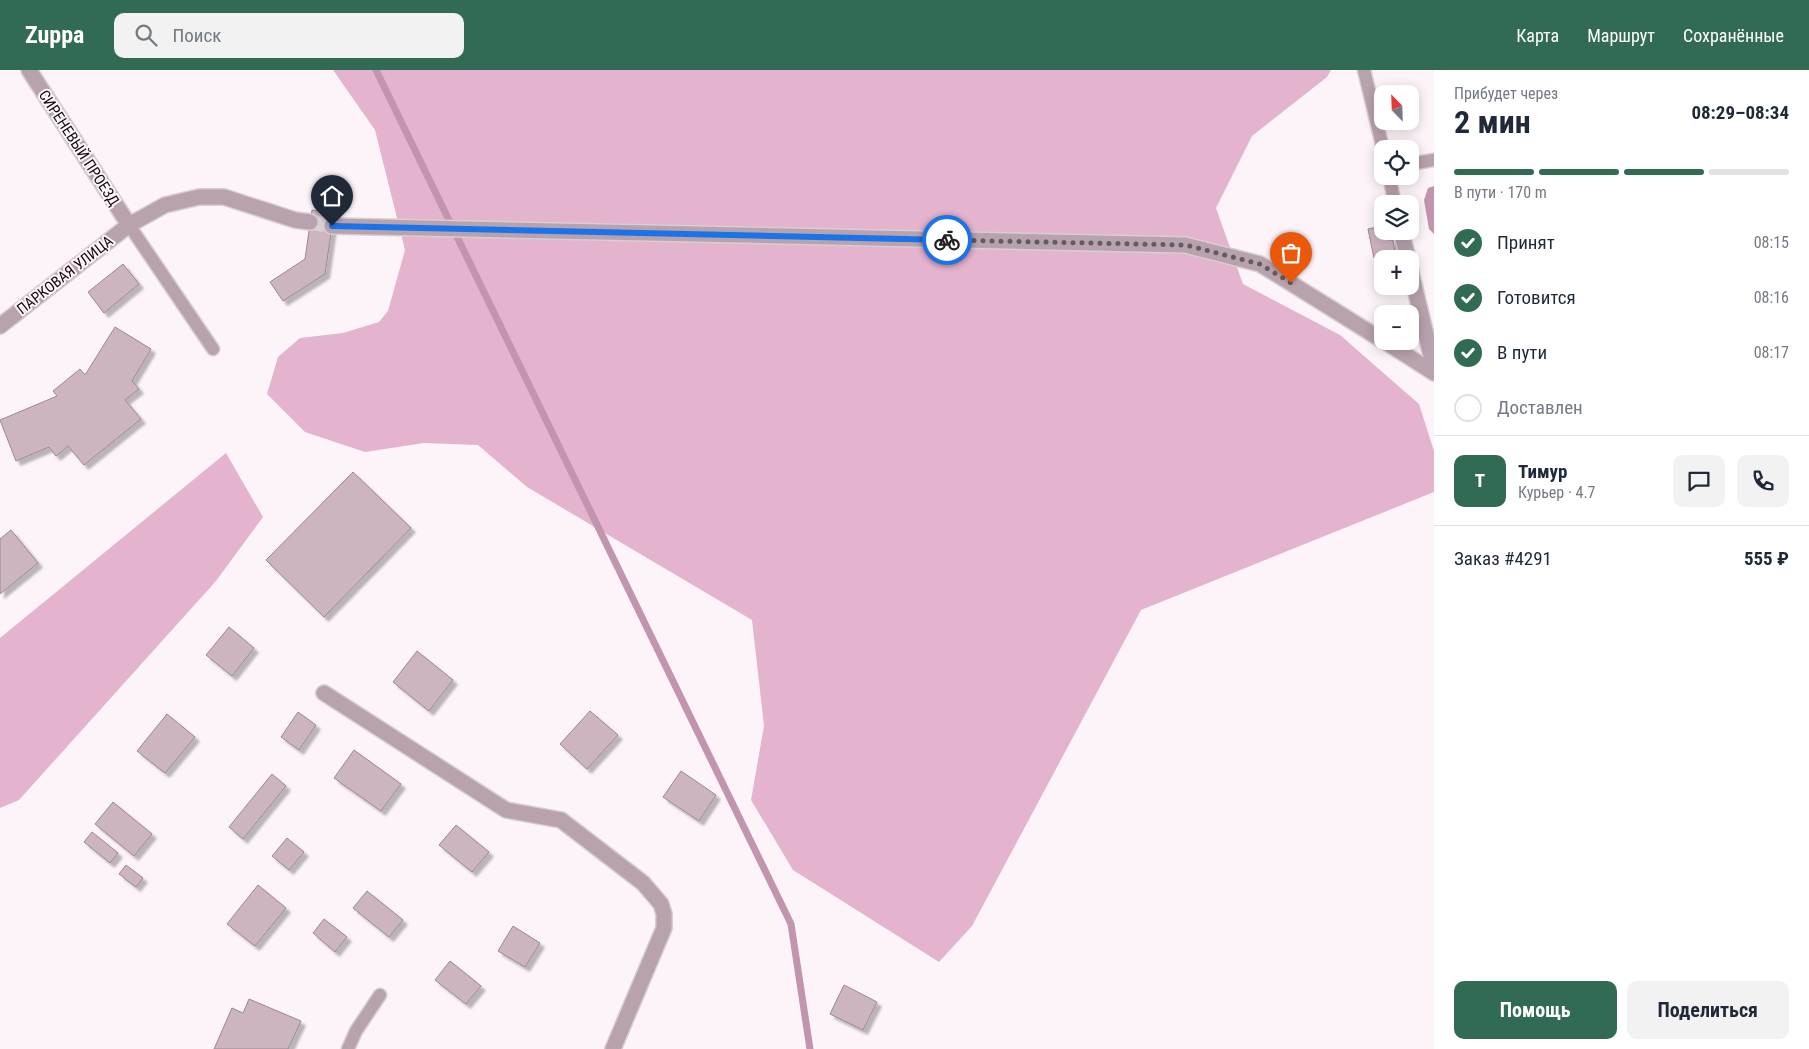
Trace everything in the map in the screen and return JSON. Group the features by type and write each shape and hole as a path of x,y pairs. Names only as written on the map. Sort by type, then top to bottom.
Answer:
{"street":[{"name":"СИРЕНЕВЫЙ ПРОЕЗД","path":"29,70 129,225"},
{"name":"ПАРКОВАЯ УЛИЦА","path":"0,326 129,225 165,205 199,197 224,196 295,220 310,222"},
{"path":"332,226 1186,245 1260,264 1374,335"},
{"path":"1416,295 1434,368"},
{"path":"1397,350 1434,373"},
{"path":"324,693 506,810 561,820 643,883 661,904 664,914 664,928 613,1049"}],"lane":[{"path":"1364,70 1381,140"},
{"path":"1419,162 1434,160"},
{"path":"129,225 213,349"},
{"path":"348,1049 356,1031 380,995"}],"shaded area":[{"path":"333,70 1331,70 1327,77 1252,136 1216,208 1243,284 1340,335 1419,404 1434,451 1434,492 1141,610 972,926 939,962 793,870 751,800 764,726 752,620 527,487 478,445 424,443 365,452 305,432 267,394 278,357 300,338 343,333 379,322 388,311 405,250 375,130"},
{"path":"1434,186 1434,234 1429,229 1424,200 1428,188"},
{"path":"226,453 263,517 216,581 19,800 0,808 0,638"}],"building":[{"path":"312,210 334,213 325,274 283,301 270,282 305,259"},
{"path":"1374,228 1374,240 1393,240 1394,250 1374,250 1374,258 1368,229"},
{"path":"123,264 139,284 104,313 88,292"},
{"path":"115,327 151,349 132,381 139,389 125,400 141,419 84,465 68,446 56,456 49,447 16,461 0,420 57,396 53,391 80,369 85,375"},
{"path":"353,472 411,528 324,617 266,560"},
{"path":"11,530 38,563 0,594 0,539"},
{"path":"229,627 254,648 232,676 206,655"},
{"path":"417,651 453,680 429,711 393,682"},
{"path":"590,711 618,735 587,769 560,744"},
{"path":"298,712 316,725 299,750 281,737"},
{"path":"167,714 195,737 165,773 137,751"},
{"path":"354,750 401,784 381,811 334,778"},
{"path":"681,771 716,795 699,821 663,797"},
{"path":"272,774 286,786 243,839 229,827"},
{"path":"113,802 152,834 134,856 95,824"},
{"path":"456,825 489,852 472,872 439,845"},
{"path":"92,832 118,853 110,863 84,842"},
{"path":"287,838 304,852 289,870 272,856"},
{"path":"126,865 143,878 136,887 119,874"},
{"path":"258,885 286,908 255,946 227,924"},
{"path":"367,891 403,920 389,937 353,908"},
{"path":"324,919 347,937 335,952 313,933"},
{"path":"513,926 540,943 525,967 498,951"},
{"path":"450,961 481,986 466,1004 435,980"},
{"path":"844,985 877,1002 863,1030 830,1014"},
{"path":"249,999 301,1021 288,1049 214,1049 232,1008 243,1013"}],"waterway":[{"path":"376,70 791,924 810,1049"}],"tunnel":[{"path":"310,222 332,226"}],"way so far":[{"path":"947,240 1186,245 1260,264 1291,283"}],"route":[{"path":"332,226 947,240"}]}
